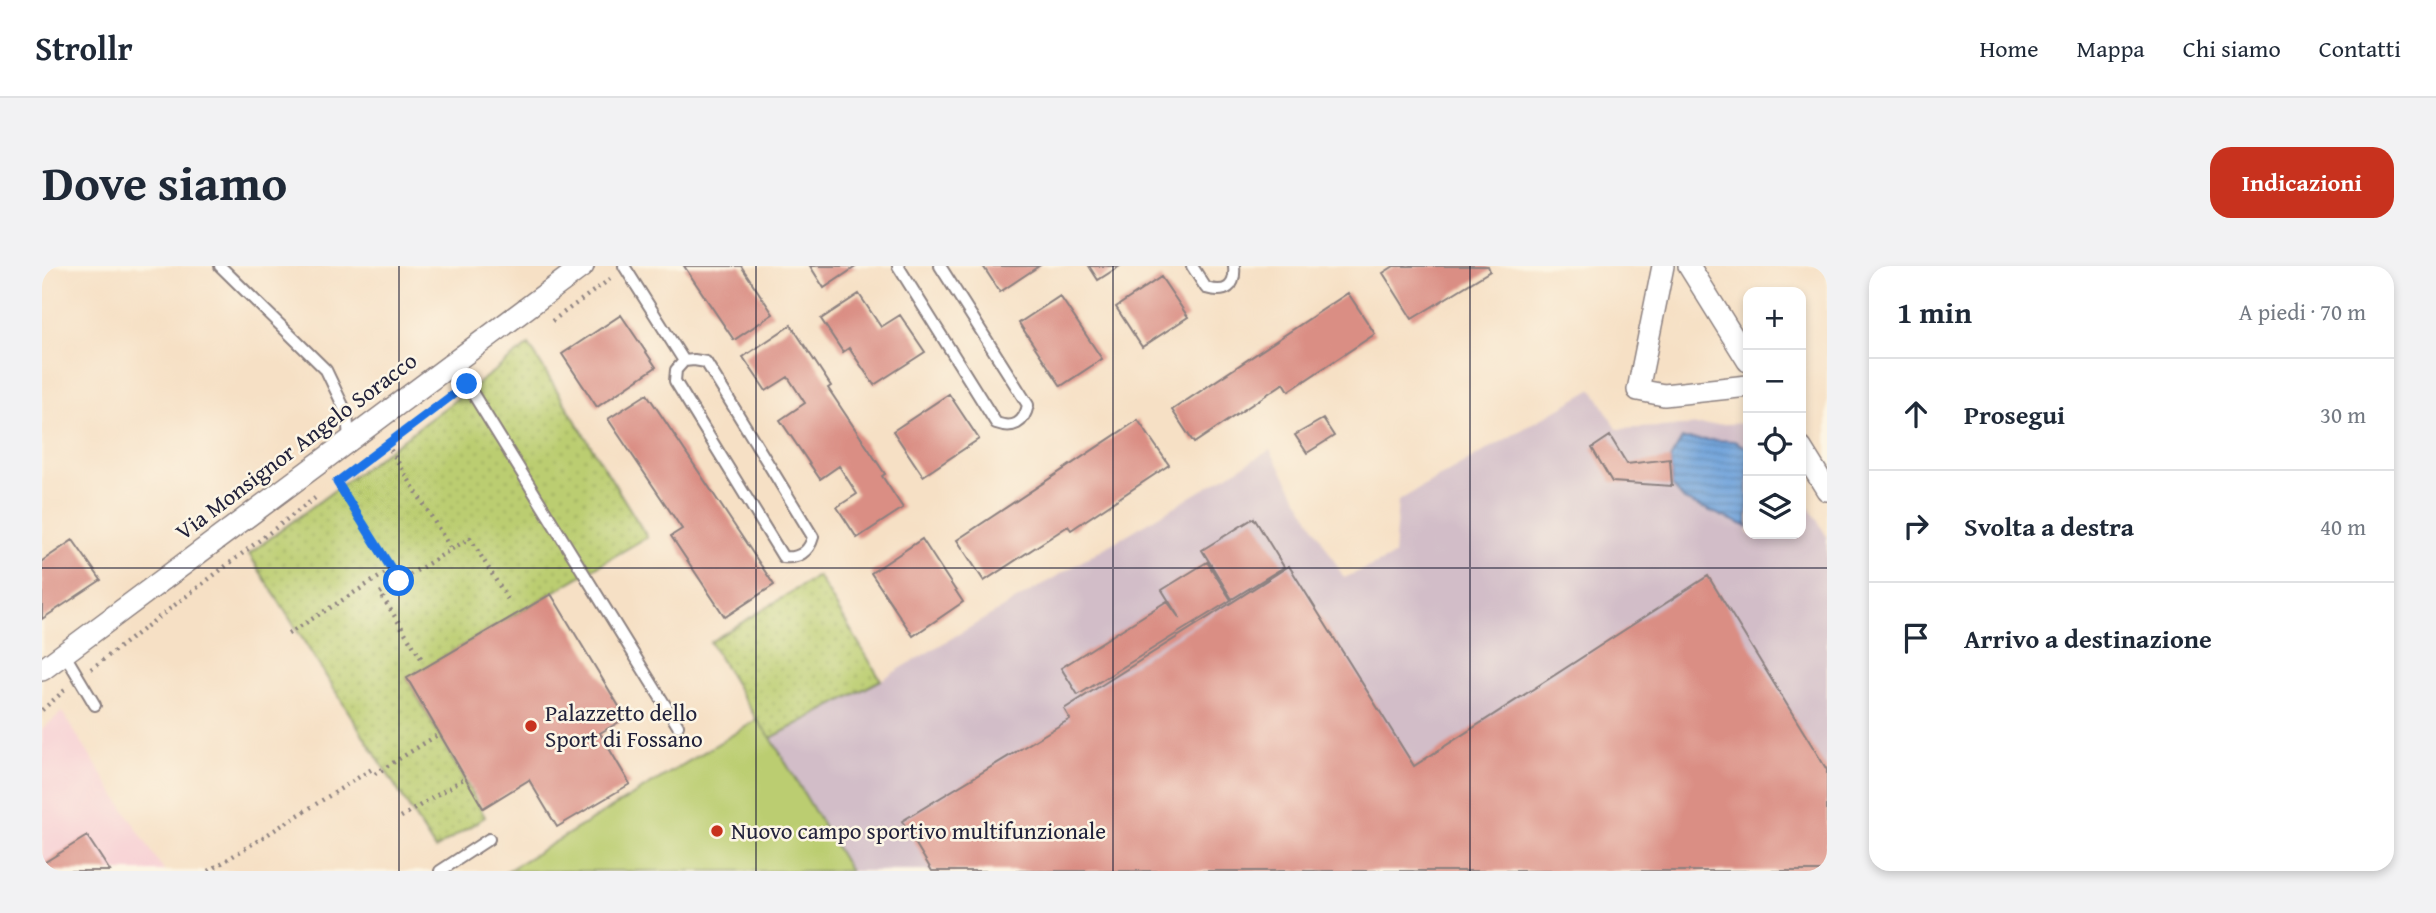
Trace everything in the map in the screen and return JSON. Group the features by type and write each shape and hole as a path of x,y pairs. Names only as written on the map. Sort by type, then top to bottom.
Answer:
{"street":[{"name":"Via Monsignor Angelo Soracco","path":"42,670 583,266"},
{"path":"1664,266 1638,390 1664,395 1743,387"},
{"path":"1689,266 1743,353"},
{"path":"1806,456 1827,490"}],"lane":[{"path":"220,266 326,370 347,414 349,439"},
{"path":"898,266 996,423 1007,427 1018,425 1026,415 1028,405 940,266"},
{"path":"1192,266 1206,288 1219,292 1229,287 1235,277 1234,266"},
{"path":"624,267 684,361"},
{"path":"684,361 706,362 813,537 811,546 802,554 792,558 783,556 675,381 676,370 684,361"},
{"path":"467,384 678,726"},
{"path":"64,653 95,705"},
{"path":"440,871 489,839"}],"path":[{"path":"551,322 624,267"},
{"path":"377,451 397,436"},
{"path":"387,444 452,549"},
{"path":"326,490 347,474"},
{"path":"337,482 399,581"},
{"path":"42,710 79,678 316,498"},
{"path":"421,658 380,593 470,538 508,600"},
{"path":"288,634 391,569"},
{"path":"208,871 439,734"},
{"path":"401,817 465,778"}],"shaded area":[{"path":"1593,389 1617,429 1743,423 1743,539 1806,539 1806,501 1827,537 1827,871 851,871 771,738 881,680 1270,450 1344,578 1394,556 1398,501"},
{"path":"62,712 164,871 42,871 42,729"}],"green space":[{"path":"529,345 647,537 407,678 485,817 435,849 249,554"},
{"path":"818,576 881,680 771,738 757,720 710,642"},
{"path":"757,720 771,738 850,871 507,871"}],"water":[{"path":"1682,439 1734,441 1743,446 1743,525 1684,500 1672,486 1670,459"}],"building":[{"path":"684,266 741,266 773,314 734,340"},
{"path":"810,266 857,266 824,288"},
{"path":"983,266 1039,266 1000,292"},
{"path":"1089,266 1120,266 1098,280"},
{"path":"1394,266 1488,266 1490,271 1412,319 1383,273"},
{"path":"1161,277 1188,317 1142,347 1116,307"},
{"path":"1348,293 1375,334 1289,391 1284,383 1194,443 1172,410"},
{"path":"859,294 881,327 900,315 925,352 874,385 849,348 843,352 821,319"},
{"path":"1060,296 1102,359 1061,386 1019,323"},
{"path":"621,315 656,367 597,407 562,354"},
{"path":"791,325 831,386 828,388 885,474 882,476 903,508 857,538 837,507 857,494 839,466 820,479 780,420 805,403 788,377 766,391 743,357"},
{"path":"647,394 774,585 725,617 671,536 682,529 608,419"},
{"path":"949,394 979,439 923,476 893,431"},
{"path":"1323,419 1334,436 1307,453 1295,435"},
{"path":"1138,420 1169,465 1071,530 1068,526 984,581 957,540"},
{"path":"1610,436 1627,464 1670,459 1672,486 1612,482 1592,448"},
{"path":"1254,518 1284,567 1232,599 1202,550"},
{"path":"922,539 963,602 913,636 871,573"},
{"path":"73,540 101,580 42,619 42,561"},
{"path":"1207,562 1231,600 1078,695 1061,668 1167,601 1180,619 1162,590"},
{"path":"1289,566 1414,766 1708,576 1827,770 1827,871 932,871 902,821 1070,719 1064,709"},
{"path":"551,594 626,718 600,733 630,784 557,827 529,780 483,808 407,678"},
{"path":"87,836 110,871 42,871 42,864"}],"place":[{"name":"Palazzetto dello Sport di Fossano","path":"531,726"},
{"name":"Nuovo campo sportivo multifunzionale","path":"717,831"}],"route":[{"path":"399,581 337,482 467,384"}]}
